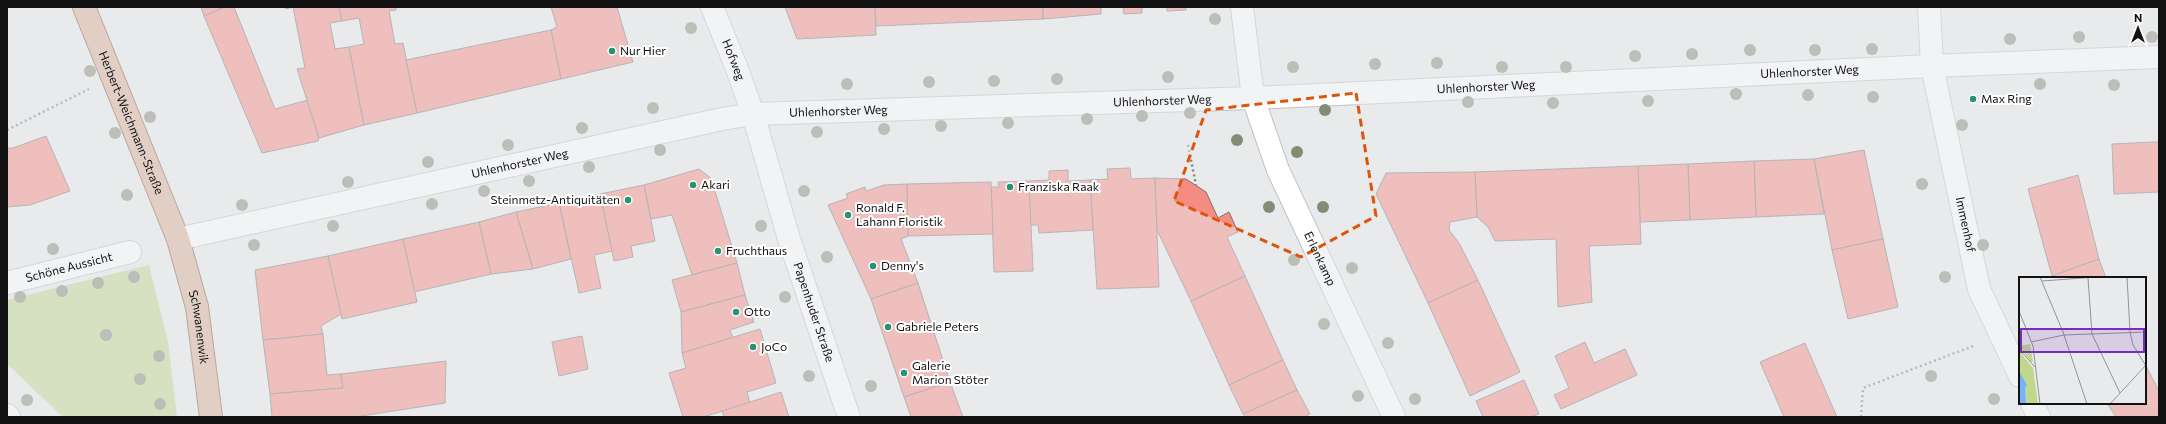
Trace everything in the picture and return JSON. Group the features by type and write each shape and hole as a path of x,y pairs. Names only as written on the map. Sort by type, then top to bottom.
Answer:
{"main road":[{"name":"Herbert-Weichmann-Straße","path":"84,7 178,239"},
{"name":"Schwanenwik","path":"178,239 197,307 211,417"}],"street":[{"name":"Hofweg","path":"712,7 753,114"},
{"name":"Erlenkamp","path":"1242,7 1253,98 1278,170 1394,417"},
{"name":"Immenhof","path":"1929,7 1932,66 1979,289 2019,374"},
{"name":"Uhlenhorster Weg","path":"178,239 722,119 753,114 1253,98 1932,66 2159,58"},
{"name":"Papenhuder Straße","path":"753,114 789,239 849,417"},
{"name":"Schöne Aussicht","path":"7,283 130,252"},
{"path":"2032,404 2039,417"}],"path":[{"path":"7,130 89,89"},
{"path":"1188,145 1196,185"},
{"path":"1861,417 1863,388 2001,336"}],"highlighted area":[{"path":"1356,93 1376,216 1301,257 1174,201 1206,110"}],"green space":[{"path":"149,265 168,342 177,417 63,417 7,364 7,300"}],"building":[{"path":"201,7 225,7 204,16"},
{"path":"225,7 234,7 275,109 308,100 319,138 318,141 262,153 204,16"},
{"path":"293,7 339,7 342,21 330,23 335,49 349,47 364,125 319,138 297,69 305,68"},
{"path":"339,7 396,7 396,10 389,11 395,44 403,43 417,113 364,125 349,47 364,44 359,18 342,21"},
{"path":"551,7 617,7 633,62 561,79 551,30 557,27"},
{"path":"785,7 875,7 876,35 797,39"},
{"path":"875,7 1043,7 1043,19 876,26"},
{"path":"1043,7 1101,7 1101,14 1043,19"},
{"path":"1123,7 1142,7 1142,13 1124,14"},
{"path":"1167,7 1186,7 1186,10 1167,11"},
{"path":"551,30 561,79 417,113 406,60"},
{"path":"46,136 70,191 30,205 7,207 7,148 13,148"},
{"path":"2159,142 2159,192 2114,194 2112,144"},
{"path":"1864,150 1883,239 1832,250 1814,159"},
{"path":"1814,159 1824,214 1756,217 1754,161"},
{"path":"1754,161 1756,217 1690,220 1688,164"},
{"path":"1688,164 1690,220 1640,222 1638,166"},
{"path":"1638,166 1641,244 1589,246 1592,302 1558,307 1556,239 1495,241 1488,227 1477,217 1475,172"},
{"path":"1130,168 1131,179 1155,178 1159,287 1097,289 1090,180 1108,179 1107,169"},
{"path":"699,169 711,178 737,263 692,275 672,215 651,219 644,185"},
{"path":"1068,170 1068,181 1090,180 1093,230 1039,233 1038,225 1030,225 1029,181 1049,180 1049,171"},
{"path":"1475,172 1477,217 1450,222 1449,230 1459,243 1478,280 1428,303 1376,194 1386,173"},
{"path":"2078,175 2099,259 2052,276 2028,189"},
{"path":"1155,178 1186,179 1206,192 1218,218 1229,212 1238,232 1227,237 1245,276 1191,301 1157,230"},
{"path":"1029,181 1033,271 994,272 991,187 999,187 998,182"},
{"path":"991,182 993,234 908,236 907,184"},
{"path":"907,184 908,236 901,239 918,283 871,299 828,205 848,198 846,194 865,187 866,191 884,185"},
{"path":"644,185 655,241 631,246 633,257 614,261 600,194"},
{"path":"600,194 612,251 594,255 601,288 579,293 559,203"},
{"path":"559,203 571,259 533,269 516,212"},
{"path":"516,212 533,269 491,274 479,222"},
{"path":"479,222 491,274 414,292 403,239"},
{"path":"403,239 417,302 342,319 328,256"},
{"path":"1883,239 1898,307 1848,319 1832,250"},
{"path":"328,256 341,314 321,326 323,334 263,340 255,270"},
{"path":"2099,259 2106,277 2052,277"},
{"path":"737,263 745,295 681,312 672,280"},
{"path":"1245,276 1283,360 1229,385 1191,301"},
{"path":"1478,280 1520,372 1470,396 1428,303"},
{"path":"918,283 950,382 904,397 871,299"},
{"path":"745,295 754,322 730,330 733,338 682,353 681,312"},
{"path":"760,329 776,383 747,392 750,403 703,417 683,417 669,373 686,368 682,353"},
{"path":"323,334 327,375 341,374 343,388 270,394 263,340"},
{"path":"582,336 588,369 559,376 552,342"},
{"path":"1585,342 1594,363 1625,349 1637,375 1561,409 1554,395 1569,388 1555,356"},
{"path":"1805,343 1837,417 1784,417 1760,362"},
{"path":"1283,360 1297,390 1243,414 1229,385"},
{"path":"446,361 445,403 355,417 272,417 270,394 343,388 341,374"},
{"path":"2146,366 2159,391 2159,415 2155,417 2116,417 2108,404 2146,404"},
{"path":"1524,380 1539,414 1531,417 1483,417 1476,401"},
{"path":"950,382 963,417 911,417 904,397"},
{"path":"1297,390 1310,414 1304,417 1245,417 1243,414"},
{"path":"781,392 789,417 724,417 722,411"}],"place":[{"name":"Nur Hier","path":"612,51"},
{"name":"Max Ring","path":"1973,99"},
{"name":"Akari","path":"693,185"},
{"name":"Franziska Raak","path":"1010,187"},
{"name":"Steinmetz-Antiquitäten","path":"628,200"},
{"name":"Ronald F. Lahann Floristik","path":"848,215"},
{"name":"Fruchthaus","path":"718,251"},
{"name":"Denny's","path":"873,266"},
{"name":"Otto","path":"736,312"},
{"name":"Gabriele Peters","path":"888,327"},
{"name":"JoCo","path":"753,347"},
{"name":"Galerie Marion Stöter","path":"904,373"}]}
